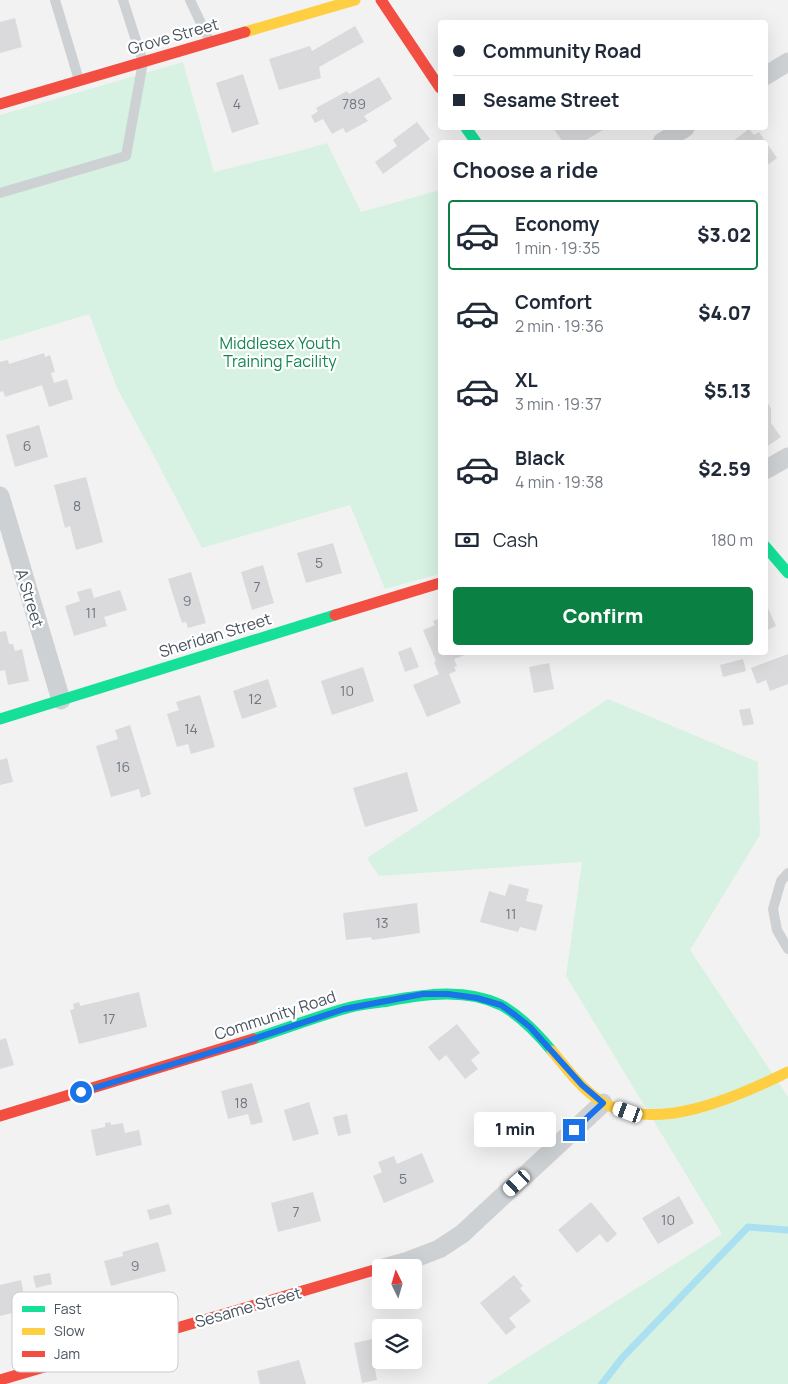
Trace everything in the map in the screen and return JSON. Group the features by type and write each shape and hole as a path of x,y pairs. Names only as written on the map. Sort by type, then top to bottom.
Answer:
{"street":[{"name":"Grove Street","path":"0,104 355,0"},
{"path":"381,0 438,85"},
{"path":"768,74 788,62"},
{"path":"665,140 682,130"},
{"path":"768,468 788,457"},
{"name":"A Street","path":"0,496 61,700"},
{"path":"768,550 788,573"},
{"name":"Sheridan Street","path":"0,719 438,583"},
{"name":"Community Road","path":"0,1116 117,1082 344,1009 423,994 448,994 477,998 501,1005 530,1027 582,1085 603,1103 628,1112 651,1115 678,1113 704,1107 740,1094 788,1072"},
{"name":"Sesame Street","path":"413,1259 439,1249 462,1234 603,1103"},
{"name":"Sesame Street","path":"178,1328 372,1271"},
{"name":"Sesame Street","path":"0,1380 27,1372"}],"lane":[{"path":"55,0 79,81"},
{"path":"0,193 126,156 143,62 123,0"},
{"path":"190,0 210,42"},
{"path":"788,873 781,881 773,909 777,930 788,949"}],"green space":[{"name":"Middlesex Youth Training Facility","path":"183,62 214,172 327,143 361,212 438,191 438,575 385,589 350,505 202,548 117,388 89,314 0,341 0,115"},
{"path":"608,699 758,762 760,835 690,950 788,1097 788,1384 486,1384 722,1234 566,976 582,862 379,876 367,858"}],"building":[{"path":"15,18 22,47 0,53 0,22"},
{"path":"355,26 364,42 319,67 321,78 279,90 269,59 310,46 312,51"},
{"path":"243,74 259,124 232,133 216,83"},
{"path":"379,77 392,99 364,116 368,121 346,133 343,128 332,134 323,119 315,123 311,116 318,111 316,108 347,91 349,94"},
{"path":"417,122 430,139 383,174 375,162 397,146 393,140"},
{"path":"554,130 603,130 586,140 562,140"},
{"path":"750,130 754,135 759,132 765,140 734,140"},
{"path":"768,145 777,158 768,165"},
{"path":"44,353 45,357 50,355 55,372 51,373 54,383 67,379 73,399 49,407 42,385 5,397 3,391 0,392 0,362 8,360 9,364"},
{"path":"768,404 771,408 771,423 781,437 768,446"},
{"path":"39,425 48,457 15,467 6,435"},
{"path":"86,477 103,542 76,550 70,526 65,528 54,485"},
{"path":"333,543 342,573 306,583 297,553"},
{"path":"263,565 274,603 252,610 241,572"},
{"path":"191,572 206,623 188,628 186,622 182,623 168,579"},
{"path":"91,588 94,598 120,590 127,610 104,617 107,626 74,636 65,606 80,601 77,592"},
{"path":"768,608 776,626 768,630"},
{"path":"438,619 438,655 465,655 454,659 457,666 454,667 456,671 449,674 461,703 427,717 413,685 439,674 434,662 436,661 423,630 435,625 433,621"},
{"path":"6,631 9,644 13,644 15,651 22,649 29,681 8,685 5,670 0,671 0,632"},
{"path":"411,647 419,667 405,672 398,652"},
{"path":"788,654 788,684 770,691 766,680 757,684 751,668"},
{"path":"743,659 746,671 723,677 720,665"},
{"path":"549,663 554,689 534,693 529,667"},
{"path":"363,667 374,701 332,715 321,681"},
{"path":"268,679 277,707 242,719 233,691"},
{"path":"200,695 215,747 191,754 188,744 177,747 167,714 179,710 176,702"},
{"path":"750,708 754,724 743,726 739,710"},
{"path":"130,725 151,794 141,798 139,789 111,797 96,746 118,739 115,730"},
{"path":"7,758 13,782 0,785 0,760"},
{"path":"407,772 418,811 365,827 353,788"},
{"path":"509,884 529,889 526,901 543,905 536,931 520,927 518,932 480,922 489,891 505,896"},
{"path":"417,903 420,933 372,940 371,937 346,940 343,913"},
{"path":"139,992 147,1027 79,1044 70,1010 74,1009 73,1004 79,1002 80,1006"},
{"path":"457,1024 480,1053 471,1060 478,1069 465,1079 446,1055 439,1061 428,1047"},
{"path":"6,1038 14,1065 0,1069 0,1040"},
{"path":"252,1083 263,1122 251,1125 248,1114 228,1119 221,1091"},
{"path":"309,1102 319,1134 293,1141 284,1110"},
{"path":"347,1114 351,1133 338,1136 333,1117"},
{"path":"110,1122 111,1125 123,1123 125,1133 139,1130 142,1145 96,1156 91,1130 105,1127 105,1123"},
{"path":"422,1153 434,1182 384,1203 373,1176 382,1172 378,1162 394,1156 397,1164"},
{"path":"313,1192 321,1221 278,1232 271,1203"},
{"path":"679,1196 694,1223 658,1244 642,1218"},
{"path":"591,1202 617,1234 607,1243 600,1234 577,1253 558,1230"},
{"path":"169,1204 172,1214 150,1220 147,1210"},
{"path":"158,1242 166,1271 111,1286 104,1261 123,1256 122,1252"},
{"path":"50,1273 52,1284 36,1288 33,1276"},
{"path":"514,1275 523,1286 520,1288 531,1301 509,1318 516,1327 506,1335 480,1303"},
{"path":"21,1280 23,1292 12,1292 12,1313 0,1316 0,1285"},
{"path":"372,1339 372,1369 375,1369 377,1380 362,1383 354,1343"},
{"path":"299,1360 306,1384 260,1384 257,1371"}],"waterway":[{"path":"602,1384 622,1358 748,1227 788,1230"}],"traffic: fast":[{"path":"467,130 475,140"},
{"path":"768,550 788,573"},
{"path":"0,719 335,615"},
{"path":"253,1039 326,1014 356,1006 416,996 460,994 488,1000 508,1009 528,1025 552,1051"}],"traffic: slow":[{"path":"245,32 355,0"},
{"path":"552,1051 580,1084 599,1100 621,1110 644,1114 669,1114 695,1109 745,1092 788,1072"}],"traffic: jam":[{"path":"381,0 438,85"},
{"path":"0,104 245,32"},
{"path":"335,615 438,584"},
{"path":"0,1116 253,1039"},
{"path":"178,1328 372,1271"},
{"path":"0,1380 27,1372"}],"route":[{"path":"81,1092 235,1045 344,1009 423,994 448,994 477,998 501,1005 530,1027 582,1085 603,1103 574,1130"}]}
